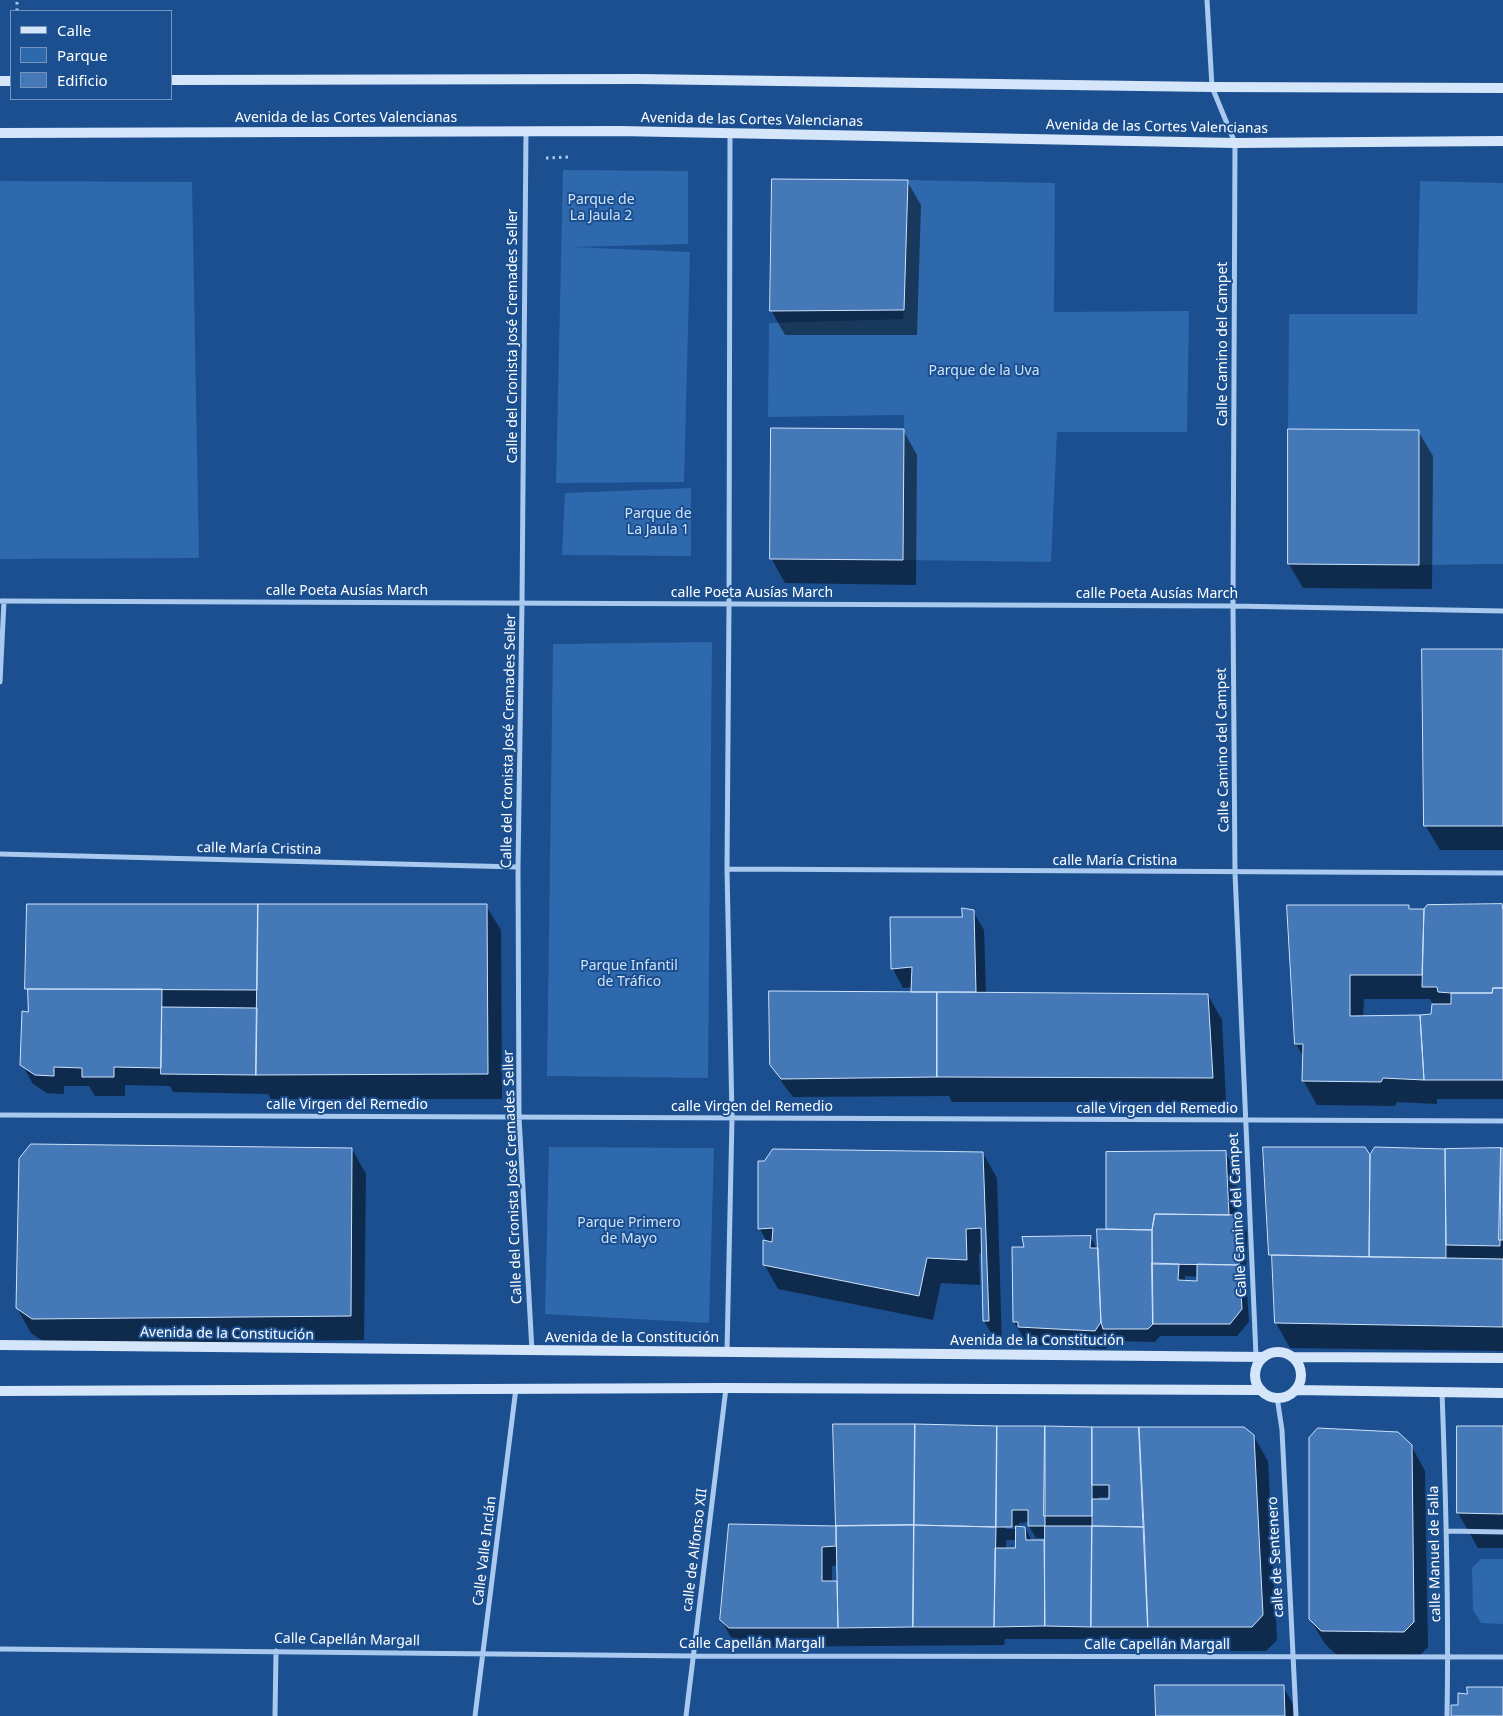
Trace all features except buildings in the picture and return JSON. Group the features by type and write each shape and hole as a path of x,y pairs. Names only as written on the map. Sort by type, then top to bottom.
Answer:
{"street":[{"path":"1207,0 1212,87 1235,142"},
{"path":"172,80 638,79 1212,87 1503,88"},
{"name":"Avenida de las Cortes Valencianas","path":"0,133 526,131 1235,142 1503,141"},
{"name":"Calle del Cronista José Cremades Seller","path":"526,131 518,866 519,1117 532,1351"},
{"path":"727,1353 732,1118 726,870 729,604 730,133"},
{"name":"Calle Camino del Campet","path":"1235,142 1232,606 1235,873 1245,1121 1260,1357"},
{"path":"0,682 2,601"},
{"name":"calle Poeta Ausías March","path":"2,601 1232,606 1503,611"},
{"name":"calle María Cristina","path":"0,854 518,866"},
{"name":"calle María Cristina","path":"726,870 1503,873"},
{"name":"calle Virgen del Remedio","path":"0,1115 1503,1121"},
{"name":"Avenida de la Constitución","path":"0,1346 1260,1357"},
{"path":"1293,1357 1300,1367 1301,1373 1301,1379 1295,1390 1284,1397 1277,1398 1261,1390 1257,1384 1256,1377 1256,1369 1260,1357 1278,1352 1293,1357 1503,1358"},
{"path":"0,1391 516,1388 1261,1390"},
{"name":"Calle Valle Inclán","path":"475,1716 516,1388"},
{"name":"calle de Alfonso XII","path":"686,1716 726,1388"},
{"path":"1295,1390 1503,1392"},
{"name":"calle Manuel de Falla","path":"1442,1392 1448,1656 1447,1716"},
{"name":"calle de Sentenero","path":"1277,1398 1282,1430 1296,1716"},
{"path":"1446,1531 1503,1532"},
{"name":"Calle Capellán Margall","path":"0,1649 694,1656 1503,1657"},
{"path":"276,1651 276,1716"}],"green space":[{"name":"Parque de La Jaula 2","path":"563,170 688,171 688,244 573,247 690,252 684,482 556,483"},
{"name":"Parque de la Uva","path":"908,180 1055,183 1054,312 1189,311 1187,432 1057,432 1051,562 903,560 904,415 768,417 769,323 903,319"},
{"path":"0,181 192,182 199,558 0,559"},
{"path":"1420,181 1503,183 1503,564 1419,565 1419,430 1288,429 1289,314 1417,314"},
{"name":"Parque de La Jaula 1","path":"691,488 691,556 562,555 565,493"},
{"name":"Parque Infantil de Tráfico","path":"712,642 708,1078 547,1076 553,644"},
{"name":"Parque Primero de Mayo","path":"549,1147 714,1148 709,1323 545,1314"},
{"path":"1481,1559 1503,1559 1503,1624 1481,1623 1473,1610 1472,1568"}]}
